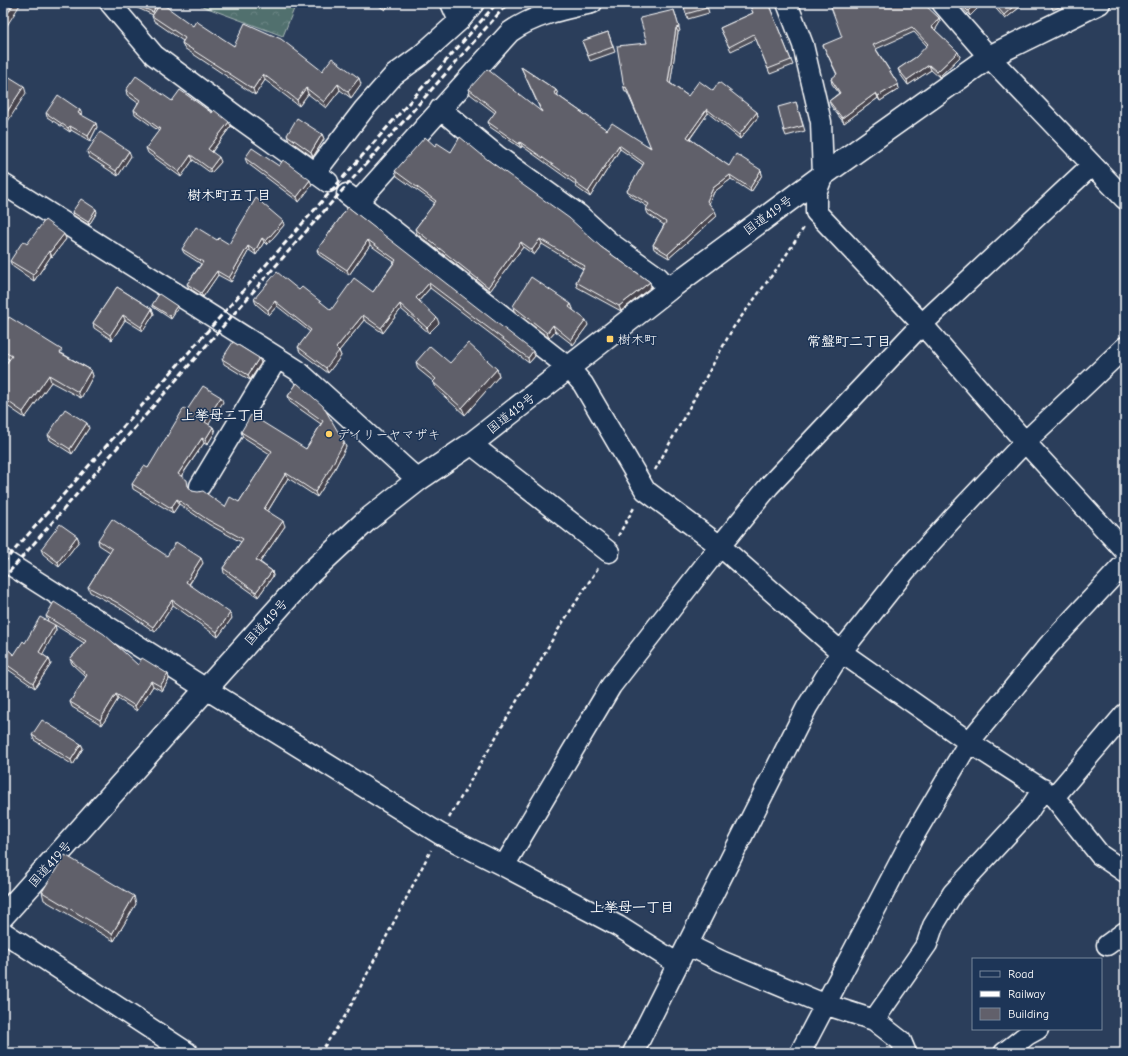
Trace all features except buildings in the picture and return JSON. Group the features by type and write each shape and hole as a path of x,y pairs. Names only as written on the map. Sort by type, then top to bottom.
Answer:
{"highway":[{"name":"国道419号","path":"3,916 309,574 366,521 418,480 471,444 669,289 823,175 989,57 1099,3"}],"street":[{"path":"110,3 154,55 322,177 364,109 394,75 420,56 455,12 474,3"},
{"path":"592,3 548,14 523,23 510,32 440,109 352,198 568,368 583,384 645,490 720,546 841,652 969,742 1048,793 1100,855 1125,872"},
{"path":"787,3 803,45 820,122 823,175 816,193 816,212 922,324 1025,442 1125,551"},
{"path":"942,3 989,57 1125,198"},
{"path":"440,109 496,155 578,214 609,242 658,277 669,289"},
{"path":"504,866 611,686 720,546 769,486 922,324 1092,165"},
{"path":"3,184 297,370 418,480"},
{"path":"633,1053 807,706 841,652 905,571 952,519 1025,442 1125,347"},
{"path":"200,486 277,358"},
{"path":"471,444 609,552"},
{"path":"3,560 206,689 440,834 618,926 678,964"},
{"path":"800,1053 824,1004 913,837 969,742 1048,646 1125,563"},
{"path":"874,1020 927,944 933,926 953,893 1028,812 1125,714"},
{"path":"3,932 188,1053"},
{"path":"1107,945 1125,932"},
{"path":"688,945 721,961 824,1004 874,1020 901,1041 906,1053"},
{"path":"1004,1053 1027,1035 1036,1030"}],"path":[{"path":"320,1053 347,1013 440,834 558,630 609,552 645,490 733,328 781,263 810,216 816,212"}],"green space":[{"path":"194,3 283,3 294,9 283,36"}],"railway":[{"path":"3,563 497,3"},
{"path":"3,579 265,278 508,3"}],"place":[{"name":"樹木町","path":"610,339"},
{"name":"デイリーヤマザキ","path":"329,434"}],"district":[{"name":"樹木町五丁目","path":"229,195"},
{"name":"常盤町二丁目","path":"849,341"},
{"name":"上挙母二丁目","path":"223,415"},
{"name":"上挙母一丁目","path":"632,907"}]}
